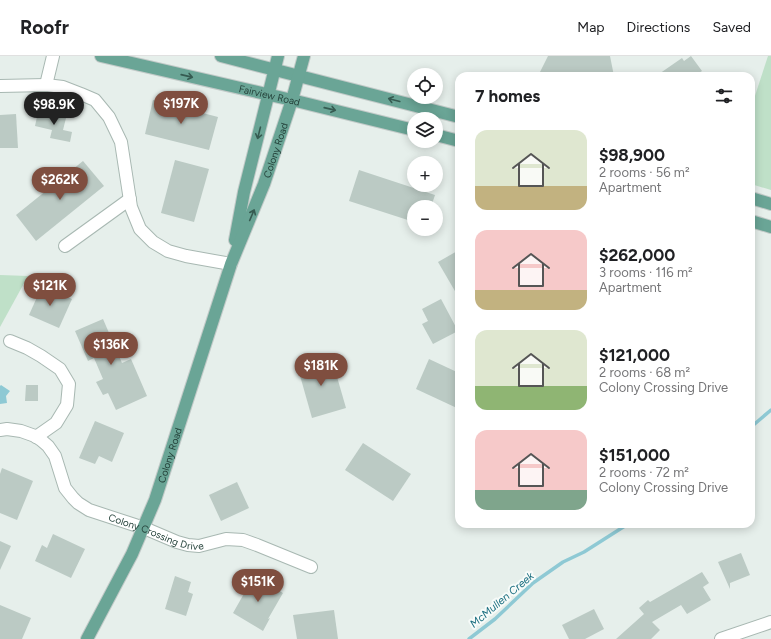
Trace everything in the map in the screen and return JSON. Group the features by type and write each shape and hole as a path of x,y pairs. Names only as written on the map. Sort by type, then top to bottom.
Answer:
{"main road":[{"name":"Fairview Road","path":"101,56 407,128"},
{"path":"221,56 455,116"},
{"name":"Colony Road","path":"231,264 244,192 278,56"},
{"name":"Colony Road","path":"87,639 132,554 155,500 231,264 264,184 292,100 304,56"},
{"path":"443,137 455,140"},
{"path":"755,199 771,204"},
{"path":"755,222 771,227"}],"street":[{"path":"46,85 54,56"},
{"path":"0,86 46,85 63,87 95,100 109,117 121,142 131,207 140,229 153,242 168,251 186,256 231,264"},
{"path":"65,246 130,199"},
{"path":"10,341 27,348 60,369 69,384 67,405 60,417 56,423 36,437"},
{"name":"Colony Crossing Drive","path":"0,430 21,431 36,437 48,446 55,456 65,488 78,503 89,510 144,528 188,545 199,546 226,539 243,540 311,567"},
{"path":"721,639 771,622"}],"green space":[{"path":"768,56 771,56 771,190 755,185 755,96"},
{"path":"0,275 28,276 0,327"}],"water":[{"path":"1,385 10,391 6,396 7,403 0,404 0,386"}],"building":[{"path":"548,56 610,56 613,72 578,72 540,72"},
{"path":"691,56 702,71 662,72 682,58 684,61"},
{"path":"153,100 218,117 209,150 145,134"},
{"path":"38,112 66,118 63,130 72,132 70,142 50,138 52,130 35,126"},
{"path":"16,114 18,148 0,148 0,115"},
{"path":"175,160 209,169 194,222 161,213"},
{"path":"83,161 104,186 36,241 16,215"},
{"path":"359,170 407,186 407,192 426,192 435,195 433,200 407,200 407,220 349,201"},
{"path":"455,252 455,291 438,262"},
{"path":"42,286 72,299 59,328 29,315"},
{"path":"441,299 455,325 455,333 433,344 422,324 428,321 422,309"},
{"path":"103,319 122,363 131,359 147,396 116,410 108,393 103,395 96,382 103,379 94,358 88,361 75,331"},
{"path":"331,356 346,408 312,418 297,365"},
{"path":"429,359 455,371 455,407 416,389"},
{"path":"26,385 38,385 38,401 25,401"},
{"path":"95,421 124,433 112,462 99,456 95,464 79,458"},
{"path":"363,443 411,474 393,501 345,470"},
{"path":"2,468 33,481 17,520 0,513 0,474"},
{"path":"237,482 249,508 221,521 209,495"},
{"path":"53,534 85,549 71,578 35,561 42,545 47,548"},
{"path":"0,541 11,546 0,570"},
{"path":"741,553 750,575 730,583 730,589 718,562"},
{"path":"702,572 709,583 703,587 711,600 687,614 681,605 652,622 660,630 651,639 616,639 644,614 639,608 648,600 650,602"},
{"path":"175,576 191,582 188,592 193,594 186,616 165,609"},
{"path":"254,576 283,593 263,631 233,613"},
{"path":"0,605 31,618 22,639 0,639"},
{"path":"594,609 604,629 585,639 569,639 562,625"},
{"path":"334,610 338,639 297,639 293,615"}],"waterway":[{"name":"McMullen Creek","path":"755,424 771,410"},
{"name":"McMullen Creek","path":"469,639 495,619 533,583 563,562 584,552 622,528"}]}
